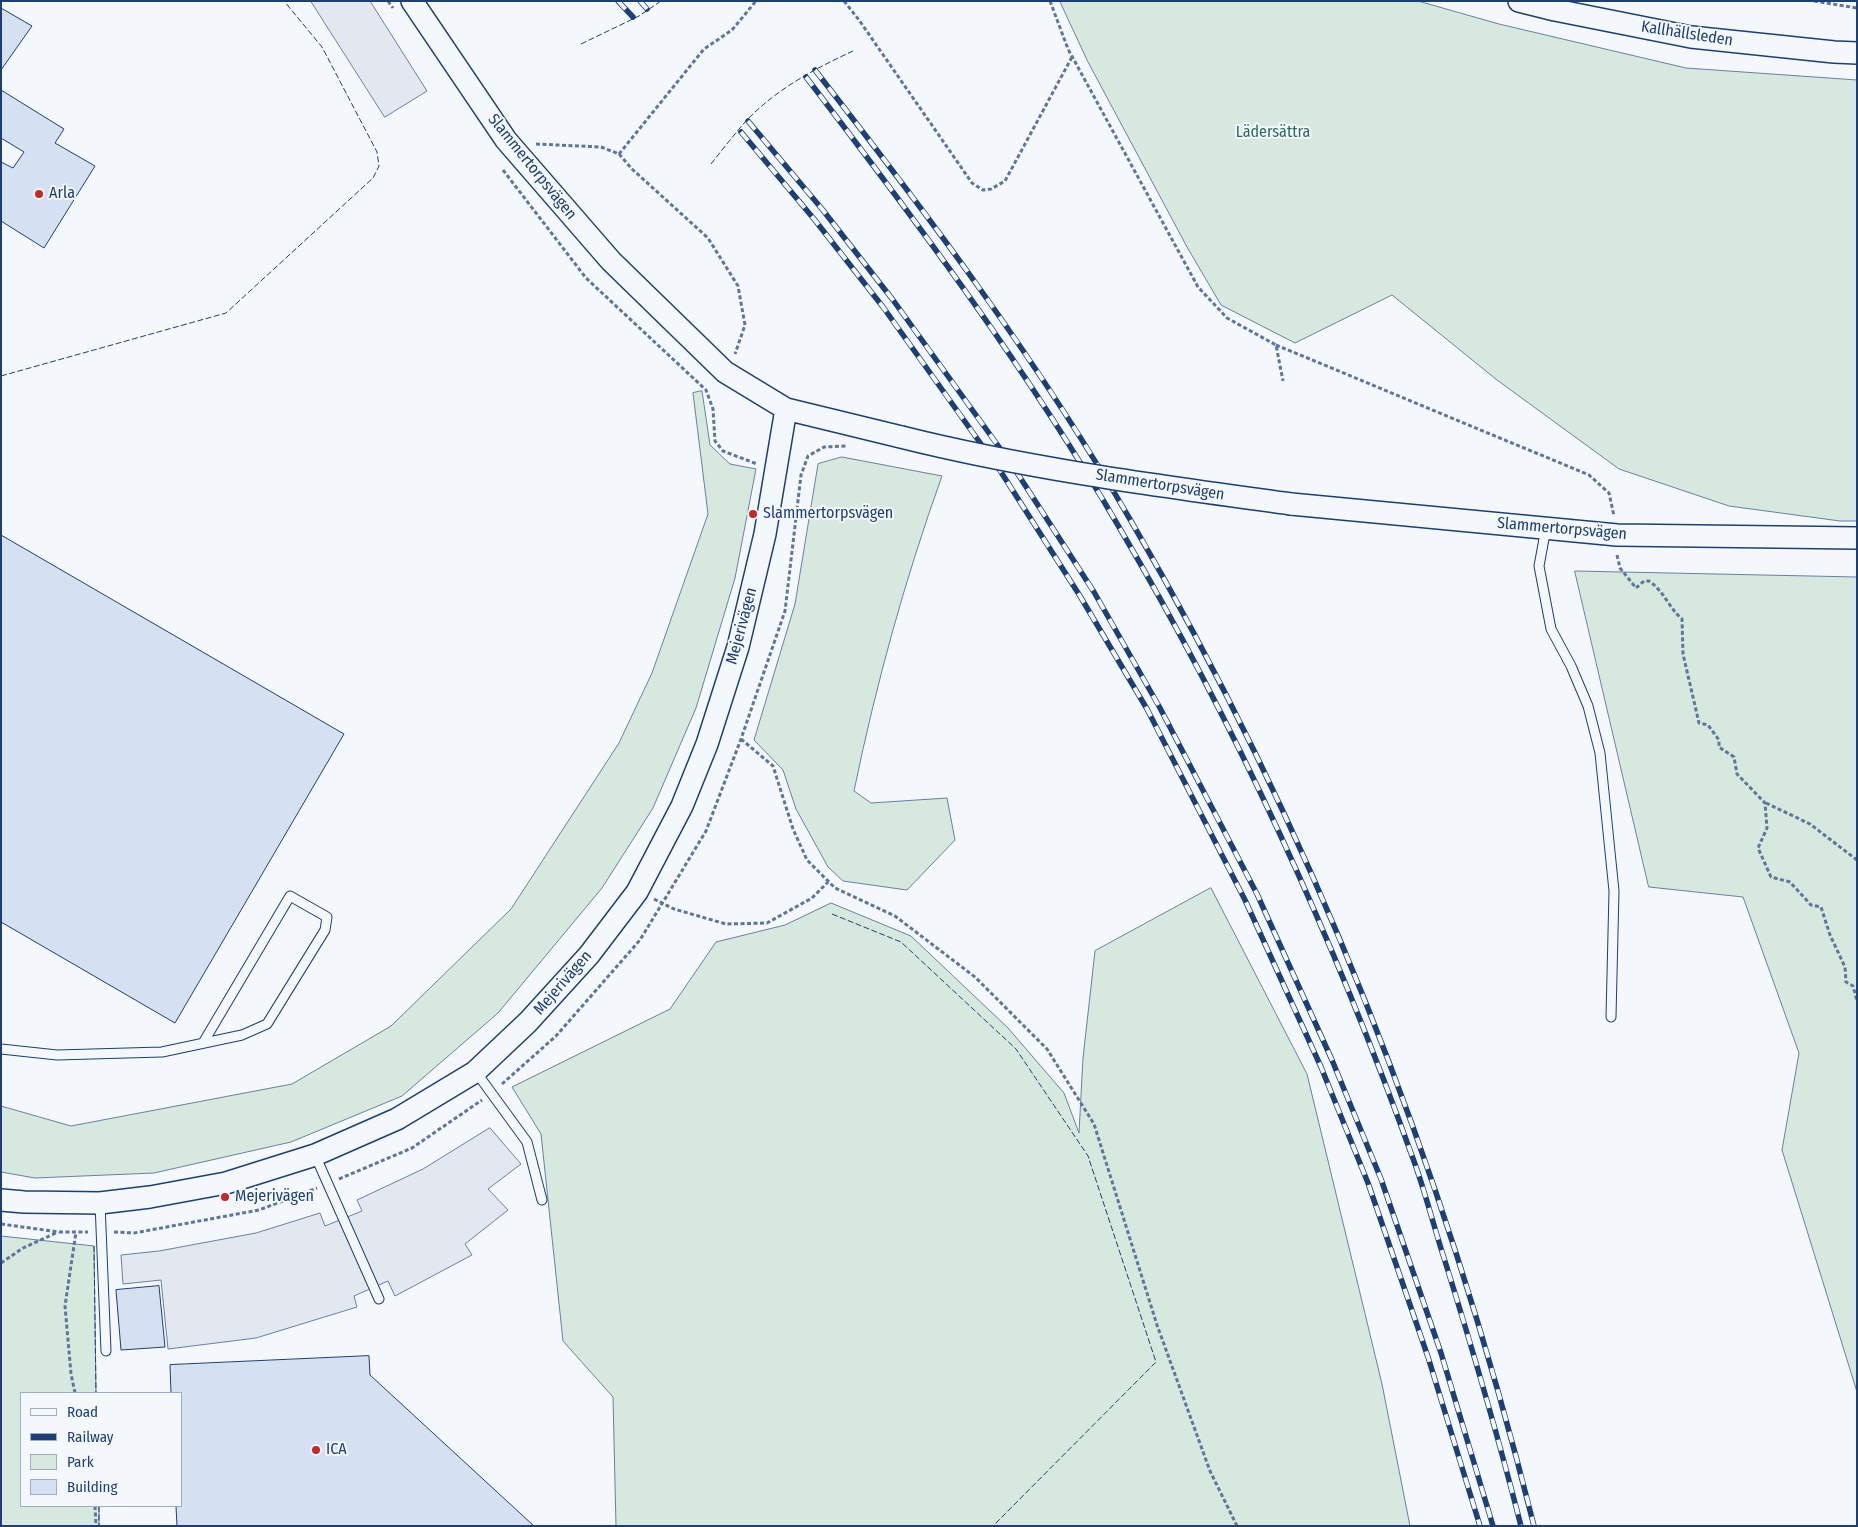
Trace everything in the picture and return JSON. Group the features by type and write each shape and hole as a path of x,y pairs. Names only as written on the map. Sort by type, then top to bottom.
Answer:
{"street":[{"name":"Slammertorpsvägen","path":"412,1 506,140 611,260 725,372 786,409 992,457 1071,471 1291,504 1546,528 1616,542 1857,538"},
{"name":"Kallhällsleden","path":"1519,1 1691,37 1857,53"},
{"name":"Mejerivägen","path":"1,1200 100,1203 150,1197 226,1182 314,1154 397,1119 475,1072 535,1015 588,956 637,892 682,806 707,744 738,647 765,534 786,409"}],"lane":[{"path":"1546,528 1540,566 1551,629 1571,666 1588,706 1600,753 1614,891 1610,1017"},
{"path":"1,1050 58,1054 162,1052 242,1035 267,1024 325,930 327,917 290,896 203,1043"},
{"path":"475,1072 527,1142 542,1200"},
{"path":"314,1154 379,1299"},
{"path":"100,1203 106,1351"}],"path":[{"path":"619,154 704,49 732,30 756,1"},
{"path":"844,1 972,183 983,190 990,189 1005,181 1072,57"},
{"path":"1050,1 1072,57 1198,287 1227,318 1276,345 1589,475 1608,493 1613,509 1620,568 1636,588 1644,580 1649,580 1666,597 1675,613 1682,619 1683,654 1699,723 1708,725 1719,740 1719,747 1734,757 1738,774 1766,803 1810,824 1857,860"},
{"path":"1814,1 1857,8"},
{"path":"506,140 537,144 602,147 619,154 632,169 708,238 738,286 745,325 735,356 725,372"},
{"path":"1276,345 1283,382"},
{"path":"1,1224 59,1232 134,1233 259,1210 328,1184 412,1148 492,1093 556,1036 640,940 706,831 741,739 784,611 801,475 808,456 824,447 847,446"},
{"path":"741,739 773,766 793,829 807,860 828,882 835,888 895,916 976,977 1047,1049 1094,1124 1157,1325 1210,1471 1237,1526"},
{"path":"1766,803 1767,828 1758,848 1771,877 1790,882 1812,905 1822,907 1830,935 1845,967 1846,982 1852,986 1857,1001"},
{"path":"637,892 663,902 674,909 726,924 767,923 812,898 828,882"},
{"path":"1,1263 23,1248 59,1232"},
{"path":"75,1392 71,1374 65,1306 76,1232"},
{"path":"95,1507 96,1526"}],"green space":[{"name":"Lädersättra","path":"1060,1 1418,1 1499,24 1686,68 1857,80 1857,521 1840,521 1729,506 1619,469 1497,380 1392,295 1295,343 1221,305 1187,247 1088,62"},
{"path":"702,391 710,445 730,464 756,469 735,578 696,708 653,808 602,888 498,1013 402,1096 291,1142 154,1173 35,1178 1,1172 1,1106 71,1126 292,1084 391,1026 511,909 619,743 652,673 708,514 693,393"},
{"path":"842,457 942,476 892,632 854,791 871,803 947,798 955,840 907,890 843,881 828,867 796,809 783,770 754,740 795,604 818,464"},
{"path":"1575,571 1857,577 1857,1392 1782,1150 1799,1053 1743,897 1649,887"},
{"path":"1211,888 1307,1074 1382,1384 1410,1526 616,1526 613,1397 563,1341 541,1134 512,1087 670,1009 716,942 785,925 831,903 911,936 1008,1028 1064,1093 1079,1133 1083,1058 1095,951"},
{"path":"1,1236 94,1246 96,1392 20,1392 20,1507 99,1507 99,1526 1,1526"}],"shaded area":[{"path":"311,1 370,1 427,91 385,117"},
{"path":"490,1128 521,1164 488,1189 508,1210 465,1244 472,1255 395,1296 388,1281 354,1296 357,1307 256,1338 168,1349 161,1280 123,1284 121,1255 159,1251 256,1233 320,1213 325,1226 362,1211 357,1200 423,1169"}],"building":[{"path":"1,8 32,26 1,70"},
{"name":"Arla","path":"1,90 64,129 55,143 95,166 44,248 1,221 1,162 13,168 24,152 1,138"},
{"path":"1,535 344,734 175,1023 1,922"},
{"path":"159,1286 165,1347 121,1350 116,1290"},
{"name":"ICA","path":"369,1356 370,1375 534,1526 177,1526 176,1507 182,1507 182,1392 171,1392 170,1365"}],"railway":[{"path":"618,1 633,17"},
{"path":"640,1 647,9"},
{"path":"815,70 981,290 1059,404 1131,521 1197,640 1259,761 1316,884 1368,1009 1416,1136 1460,1264 1499,1395 1534,1526"},
{"path":"806,77 930,241 1047,410 1084,468 1163,603 1244,759 1318,919 1352,1000 1415,1164 1475,1358 1521,1526"},
{"path":"748,121 822,209 893,300 1012,465 1094,592 1160,708 1257,894 1332,1060 1381,1179 1441,1353 1493,1526"},
{"path":"741,132 814,219 883,307 1001,472 1080,596 1147,709 1245,900 1321,1067 1368,1183 1428,1357 1480,1526"}],"fence":[{"path":"1,376 226,313 373,178 379,166 377,152 322,47 284,1"},
{"path":"581,44 639,16 661,1"},
{"path":"711,164 745,122 769,100 796,81 853,51"},
{"path":"832,914 901,942 1016,1049 1088,1156 1156,1362 993,1526"},
{"path":"94,1246 96,1392"},
{"path":"99,1507 99,1526"}],"place":[{"name":"Arla","path":"39,194"},
{"name":"Slammertorpsvägen","path":"753,514"},
{"name":"Mejerivägen","path":"225,1197"},
{"name":"ICA","path":"316,1450"}]}
